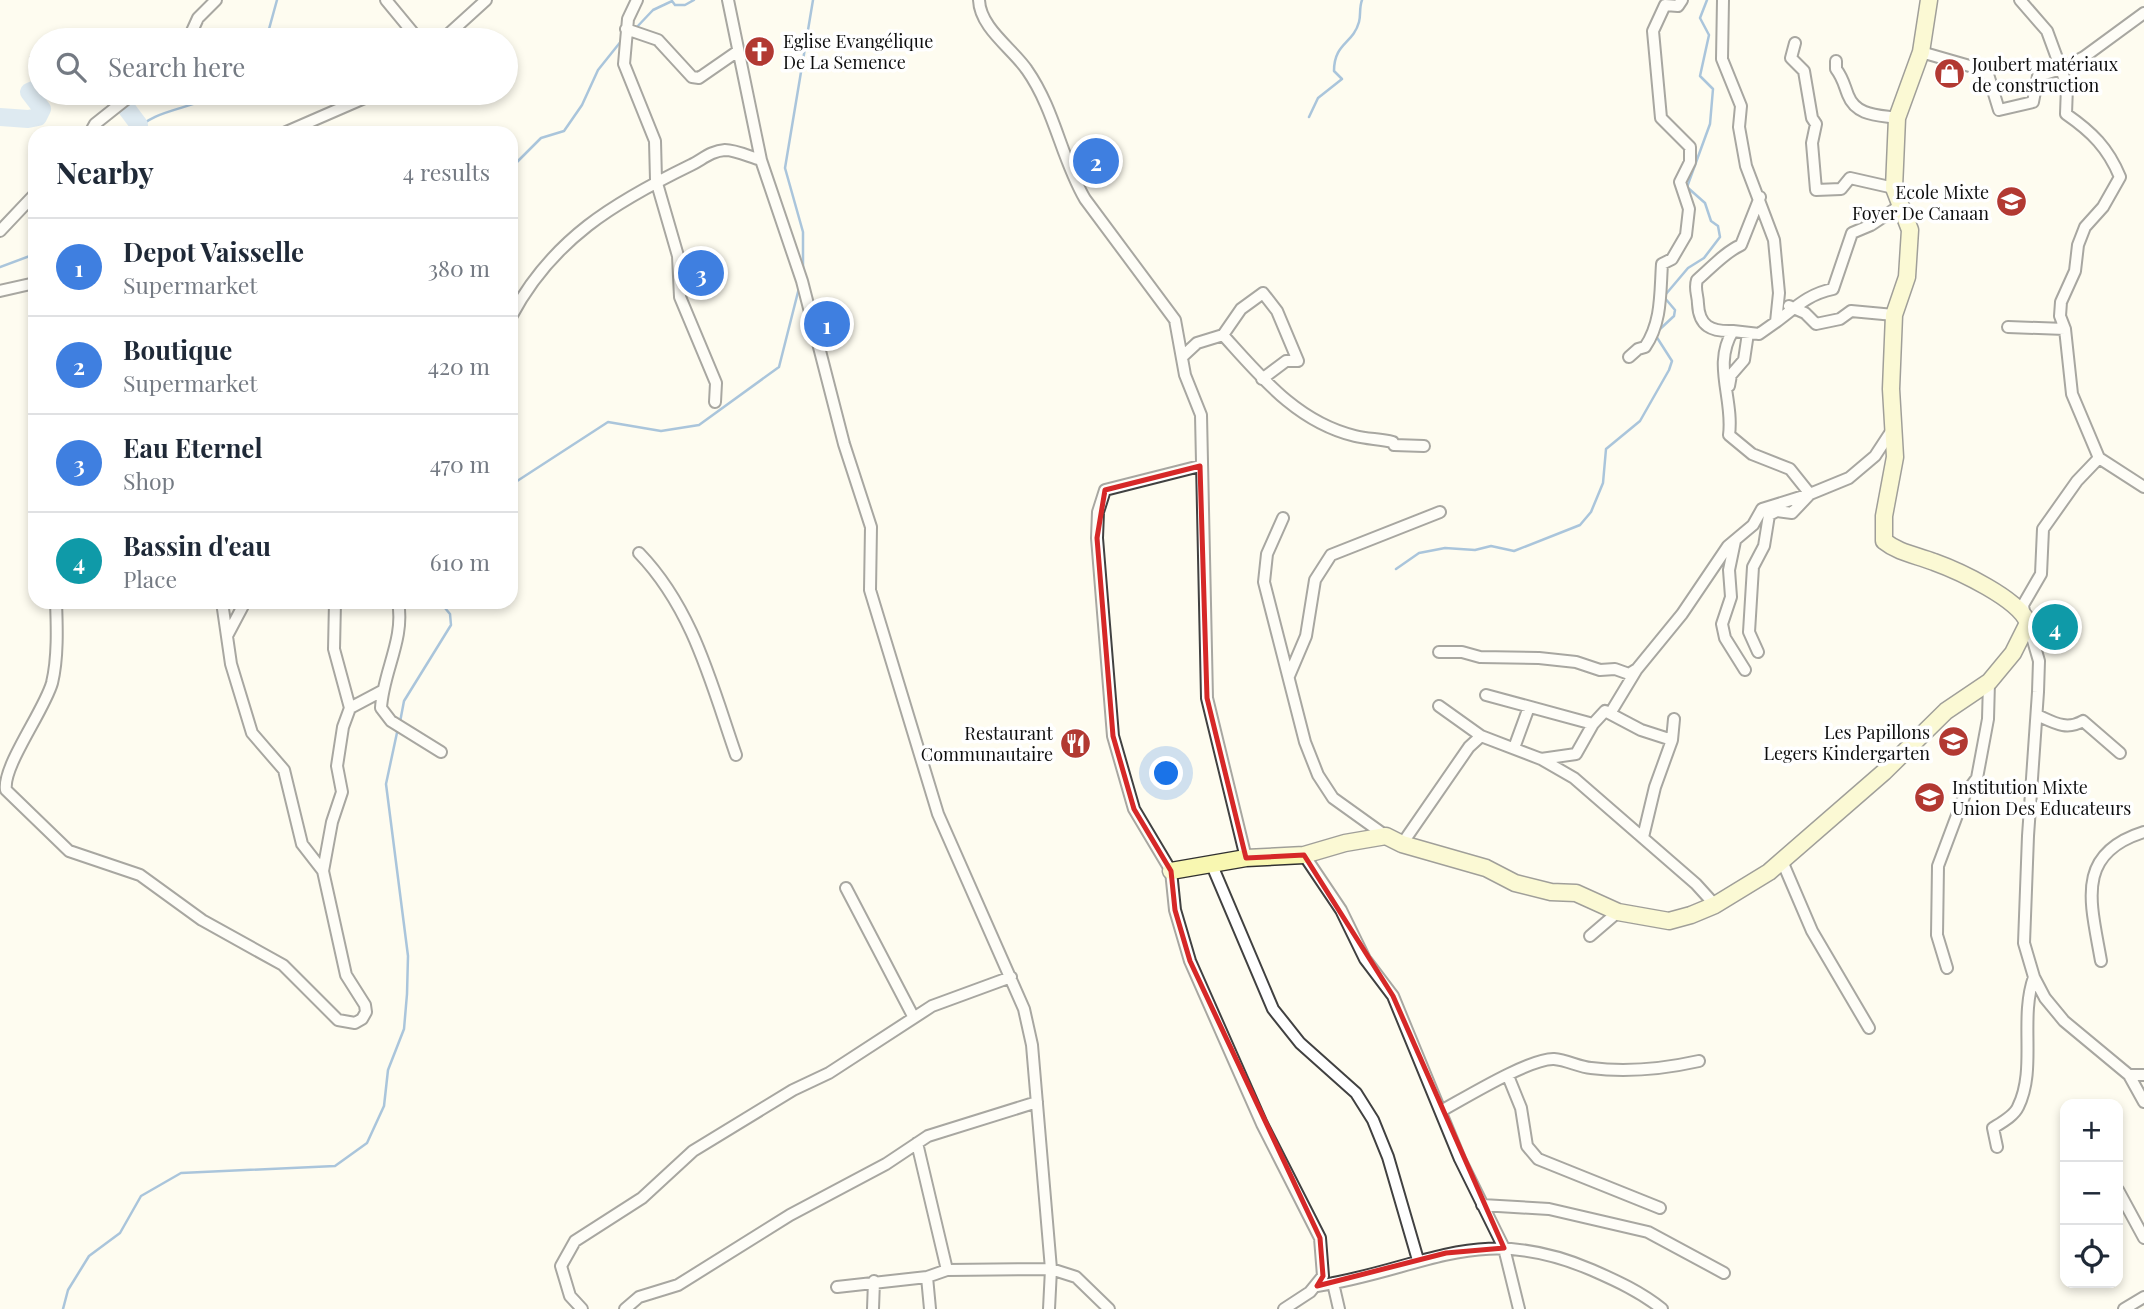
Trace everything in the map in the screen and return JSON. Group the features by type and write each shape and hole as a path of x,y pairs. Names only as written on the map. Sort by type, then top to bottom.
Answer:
{"street":[{"path":"193,28 198,18 216,0"},
{"path":"386,0 409,28"},
{"path":"455,28 486,0"},
{"path":"637,0 628,19 633,30 624,64 655,141 656,180 678,256 680,297 716,383 715,402"},
{"path":"728,0 761,160 802,281 844,444 871,527 870,590 937,814 1024,1009 1037,1102 1051,1269 1049,1309"},
{"path":"979,0 983,17 1028,72 1055,119 1073,178 1085,199 1175,320 1185,374 1200,415 1207,698 1246,858"},
{"path":"1629,357 1645,347 1651,338 1658,322 1659,298 1663,286 1662,264 1672,259 1686,235 1689,209 1680,182 1690,162 1690,147 1661,118 1653,31 1665,5 1678,6 1682,0"},
{"path":"1723,0 1722,60 1739,100 1745,166 1760,197 1774,240 1779,293 1776,322"},
{"path":"1929,0 1921,52 1897,118 1894,188 1910,230 1907,277 1894,315 1891,389 1896,425 1895,457 1884,516 1884,541 1896,551 1937,563 1987,588 2026,618"},
{"path":"2020,0 2047,31 2067,86 2066,114 2093,132 2110,154 2120,177 2103,207 2085,227 2078,245 2075,271 2061,302 2060,316 2065,329 2072,394 2099,458 2144,487"},
{"path":"1921,52 1987,71 1999,110 2033,102 2038,76 2084,57 2144,13"},
{"path":"633,30 663,44 688,72 699,78 738,51"},
{"path":"1795,43 1791,58 1804,71 1812,118 1816,124 1812,143 1816,190 1841,189 1850,178 1894,188"},
{"path":"1836,61 1836,69 1852,103 1860,111 1897,118"},
{"path":"94,126 119,105"},
{"path":"300,126 348,105"},
{"path":"518,304 566,245 613,205 656,180 723,150 761,160"},
{"path":"1760,197 1741,245 1728,252 1706,275 1697,280 1697,312 1704,324 1711,329 1763,333 1788,313 1791,307 1812,295 1833,289 1852,233 1871,225 1901,205"},
{"path":"0,231 28,201"},
{"path":"0,291 28,285"},
{"path":"1183,356 1197,343 1223,335 1241,309 1263,293 1277,311 1298,361 1286,361 1262,379"},
{"path":"1779,293 1791,307 1805,313 1816,324 1840,319 1851,311 1894,315"},
{"path":"2008,327 2065,329"},
{"path":"1733,331 1723,353 1731,421 1729,435 1752,454 1790,468 1810,494"},
{"path":"1727,392 1731,375 1742,366 1748,347 1748,333"},
{"path":"1223,335 1280,398 1330,426 1354,436 1393,442 1394,445 1424,446"},
{"path":"1611,712 1637,669 1709,578 1728,547 1765,507 1810,494 1849,478 1875,456 1896,425"},
{"path":"2099,458 2077,481 2043,529 2041,574 2023,605 2039,661 2024,943 2034,977 2045,998 2064,1021 2129,1075 2144,1102"},
{"path":"1200,466 1105,490 1098,512 1097,538 1106,622 1113,736 1134,809 1171,871 1175,910 1190,961 1262,1124 1320,1238 1323,1276 1317,1286 1284,1309"},
{"path":"1758,652 1749,632 1754,567 1764,546 1769,515 1777,511 1792,513 1810,494"},
{"path":"1289,676 1306,636 1315,580 1331,555 1440,512"},
{"path":"1283,518 1267,554 1264,582 1305,742 1323,784 1333,799 1402,844 1486,868 1515,883 1551,892 1576,893 1618,912 1669,921 1715,905 1782,861 1884,772 1946,711 1989,682 2013,653 2026,618"},
{"path":"1735,541 1729,570 1731,597 1722,624 1725,638 1745,670"},
{"path":"639,553 679,603 690,625 736,755"},
{"path":"56,609 52,680 27,739 4,780 6,790 54,838 80,857 140,875 202,920 283,965 338,1020 355,1023 362,1019 366,1012 365,1005 346,975 323,871 332,822 342,792 337,766 342,727 350,708 334,649 335,609"},
{"path":"223,609 226,638 252,733 284,770 302,844 323,871"},
{"path":"226,638 240,609"},
{"path":"399,609 401,628 382,691 381,708 391,721 441,752"},
{"path":"1439,652 1462,652 1480,657 1539,657 1576,662 1600,670 1615,669 1629,674 1637,669"},
{"path":"1947,968 1937,935 1938,866 1965,794 1977,778 1988,719 1989,682"},
{"path":"350,708 382,691"},
{"path":"1486,695 1592,724"},
{"path":"1439,706 1481,736 1541,759 1574,778 1643,837 1715,905"},
{"path":"1514,748 1529,707"},
{"path":"1541,759 1576,754 1592,724 1605,710 1641,730 1672,740"},
{"path":"2037,715 2062,727 2075,726 2083,721 2120,753"},
{"path":"1643,837 1655,787 1672,740 1674,719"},
{"path":"1402,844 1469,747 1481,736"},
{"path":"2101,961 2091,905 2092,875 2112,845 2144,832"},
{"path":"1171,871 1246,858 1304,855 1345,842 1386,836"},
{"path":"1304,855 1342,910 1365,959 1393,996 1482,1205 1504,1248 1518,1309"},
{"path":"1782,861 1812,931 1870,1028"},
{"path":"1211,863 1273,1009 1300,1043 1356,1093 1373,1120 1388,1157 1418,1260"},
{"path":"846,888 914,1016"},
{"path":"1590,936 1618,912"},
{"path":"582,1309 570,1296 561,1266 575,1241 642,1198 693,1151 793,1090 829,1073 914,1016 932,1006 1011,977"},
{"path":"1997,1147 1993,1128 2017,1109 2024,1090 2028,1051 2026,998 2034,977"},
{"path":"1441,1111 1507,1076 1554,1059 1588,1068 1624,1071 1660,1069 1699,1061"},
{"path":"2129,1075 2144,1075"},
{"path":"1507,1076 1521,1108 1527,1146 1538,1159 1660,1208"},
{"path":"625,1309 639,1297 678,1286 790,1215 852,1185 928,1136 1037,1102"},
{"path":"917,1143 947,1270"},
{"path":"2123,1200 2144,1238"},
{"path":"1482,1205 1549,1209 1648,1232 1724,1272"},
{"path":"1317,1286 1446,1253 1504,1248 1529,1249 1571,1261 1648,1297 1662,1309"},
{"path":"837,1287 927,1277 947,1270 1051,1269 1076,1277 1109,1309"},
{"path":"927,1277 930,1309"},
{"path":"873,1309 874,1281"},
{"path":"1333,1283 1339,1309"},
{"path":"2124,1309 2144,1297"}],"highlighted area":[{"path":"1200,466 1207,698 1246,858 1304,855 1393,996 1504,1248 1446,1253 1317,1286 1323,1276 1320,1238 1190,961 1175,910 1171,871 1134,809 1113,736 1097,538 1105,490"}],"waterway":[{"path":"269,28 277,0"},
{"path":"635,29 653,10 672,1 675,5 685,5 694,0"},
{"path":"803,268 803,232 785,168 813,0"},
{"path":"1309,117 1318,98 1342,79 1334,71 1335,62 1340,49 1356,29 1362,0"},
{"path":"1659,330 1674,316 1675,310 1664,297 1688,268 1704,258 1720,237 1718,226 1711,221 1705,203 1687,187 1710,124 1713,89 1700,76 1709,35 1700,18 1707,0"},
{"path":"518,161 541,138 564,131 582,105 598,70 622,40"},
{"path":"0,117 38,117 42,109 39,105"},
{"path":"124,105 139,125"},
{"path":"141,126 162,114 191,105"},
{"path":"0,267 28,257"},
{"path":"518,480 608,422 661,431 699,425 779,367 799,288"},
{"path":"1396,569 1419,553 1445,548 1475,550 1491,546 1514,551 1580,525 1591,512 1603,483 1606,449 1640,421 1669,370 1672,361 1656,336"},
{"path":"400,722 404,701 451,625 450,614 446,609"},
{"path":"63,1309 68,1290 89,1256 120,1233 141,1196 181,1173 335,1166 367,1143 384,1106 388,1070 404,1029 407,994 408,956 386,784 398,728"}],"place":[{"name":"Eglise Evangélique De La Semence","path":"760,51"},
{"name":"Joubert matériaux de construction","path":"1949,74"},
{"name":"Boutique","path":"1096,161"},
{"name":"Ecole Mixte Foyer De Canaan","path":"2012,202"},
{"name":"Eau Eternel","path":"701,273"},
{"name":"Depot Vaisselle","path":"827,324"},
{"name":"Bassin d'eau","path":"2055,627"},
{"name":"Les Papillons Legers Kindergarten","path":"1953,742"},
{"name":"Restaurant Communautaire","path":"1076,743"},
{"name":"Institution Mixte Union Des Educateurs","path":"1929,797"}]}
